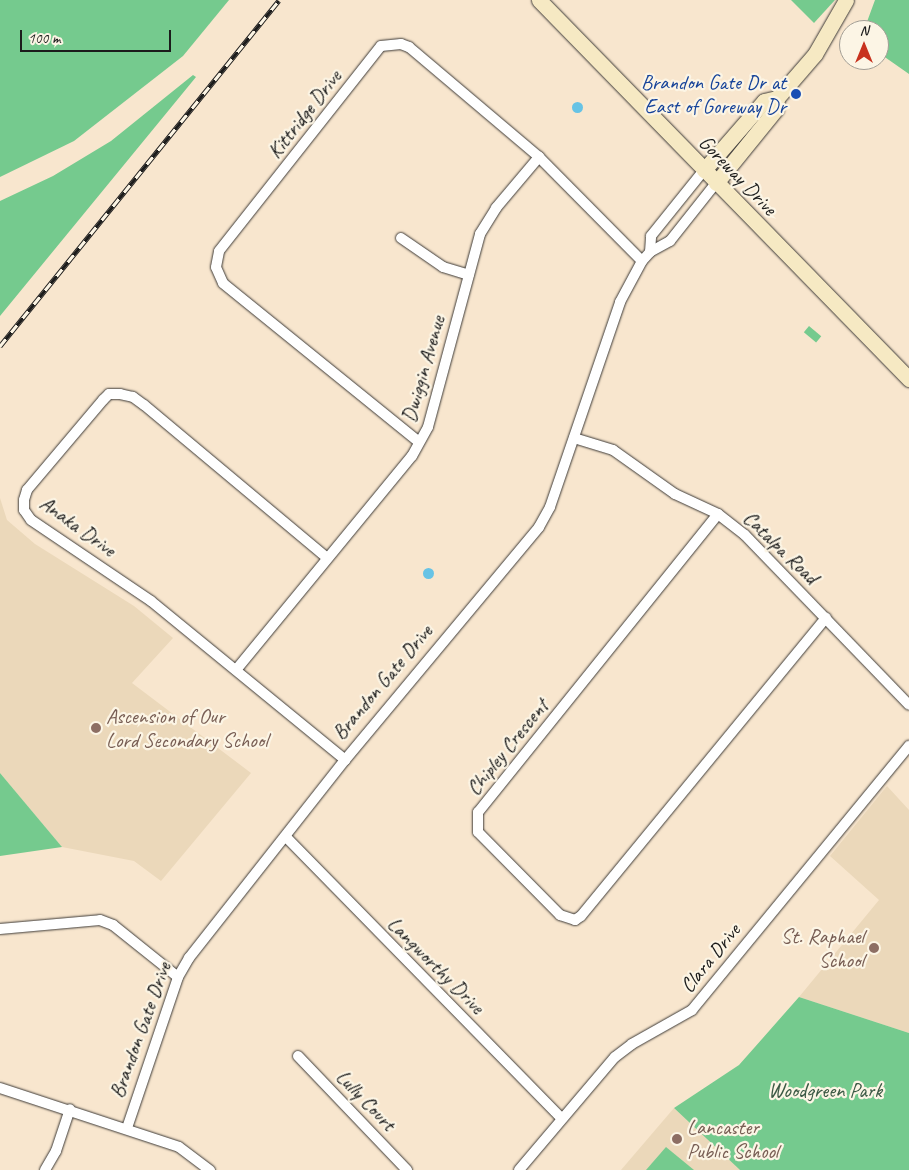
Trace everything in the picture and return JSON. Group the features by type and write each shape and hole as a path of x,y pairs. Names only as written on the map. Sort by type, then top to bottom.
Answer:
{"main road":[{"name":"Goreway Drive","path":"539,0 909,379"},
{"name":"Brandon Gate Drive","path":"704,170 764,101 776,98 815,54 846,0"},
{"name":"Brandon Gate Drive","path":"716,183 776,109 776,98"}],"street":[{"name":"Kittridge Drive","path":"419,442 223,283 216,267 216,258 382,46 391,44 409,47 539,157 642,261"},
{"name":"Dwiggin Avenue","path":"236,670 419,442 428,427 480,234 489,218 539,157"},
{"name":"Brandon Gate Drive","path":"650,252 651,236 704,170"},
{"name":"Brandon Gate Drive","path":"127,1128 178,977 189,958 346,760 539,527 550,507 614,317 642,261 650,252 670,241 716,183"},
{"path":"401,238 443,267 469,275"},
{"name":"Anaka Drive","path":"326,557 144,405 133,397 120,394 109,394 103,400 27,490 24,510 31,520 136,590 346,760"},
{"name":"Catalpa Road","path":"574,438 613,450 674,494 718,514 745,534 909,705"},
{"name":"Chipley Crescent","path":"718,514 478,812 478,832 560,915 575,920 581,916 826,618"},
{"name":"Clara Drive","path":"519,1170 561,1118 615,1057 632,1044 692,1010 909,746"},
{"name":"Langworthy Drive","path":"286,837 561,1118"},
{"path":"0,929 100,920 112,925 178,977"},
{"name":"Lully Court","path":"298,1056 407,1170"},
{"path":"0,1088 70,1109 179,1147 210,1170"},
{"path":"45,1170 56,1151 70,1109"}],"shaded area":[{"name":"Ascension of Our Lord Secondary School","path":"0,498 7,520 35,544 134,606 173,638 132,683 251,773 161,881 134,861 62,847 0,773"},
{"name":"St. Raphael School","path":"887,786 909,810 909,1033 799,997 879,900 830,856"},
{"name":"Lancaster Public School","path":"674,1108 740,1170 621,1170"}],"green space":[{"path":"0,0 229,0 183,56 74,141 0,177"},
{"path":"791,0 835,0 814,23"},
{"path":"875,0 909,0 909,74 889,60 889,20 868,20"},
{"path":"193,75 196,77 0,316 0,201 53,176 111,141"},
{"path":"809,326 821,336 816,342 804,332"},
{"path":"0,773 62,847 0,856"},
{"name":"Woodgreen Park","path":"799,997 909,1033 909,1170 740,1170 674,1108 739,1065"},
{"path":"666,1147 694,1170 646,1170"}],"water":[{"path":"577,101 583,107 577,113 571,107"},
{"path":"428,567 434,573 428,579 422,573"}],"railway":[{"path":"0,346 279,0"}],"place":[{"name":"Brandon Gate Dr at East of Goreway Dr","path":"796,94"},
{"name":"Ascension of Our Lord Secondary School","path":"96,728"},
{"name":"St. Raphael School","path":"874,948"},
{"name":"Lancaster Public School","path":"677,1139"}]}
